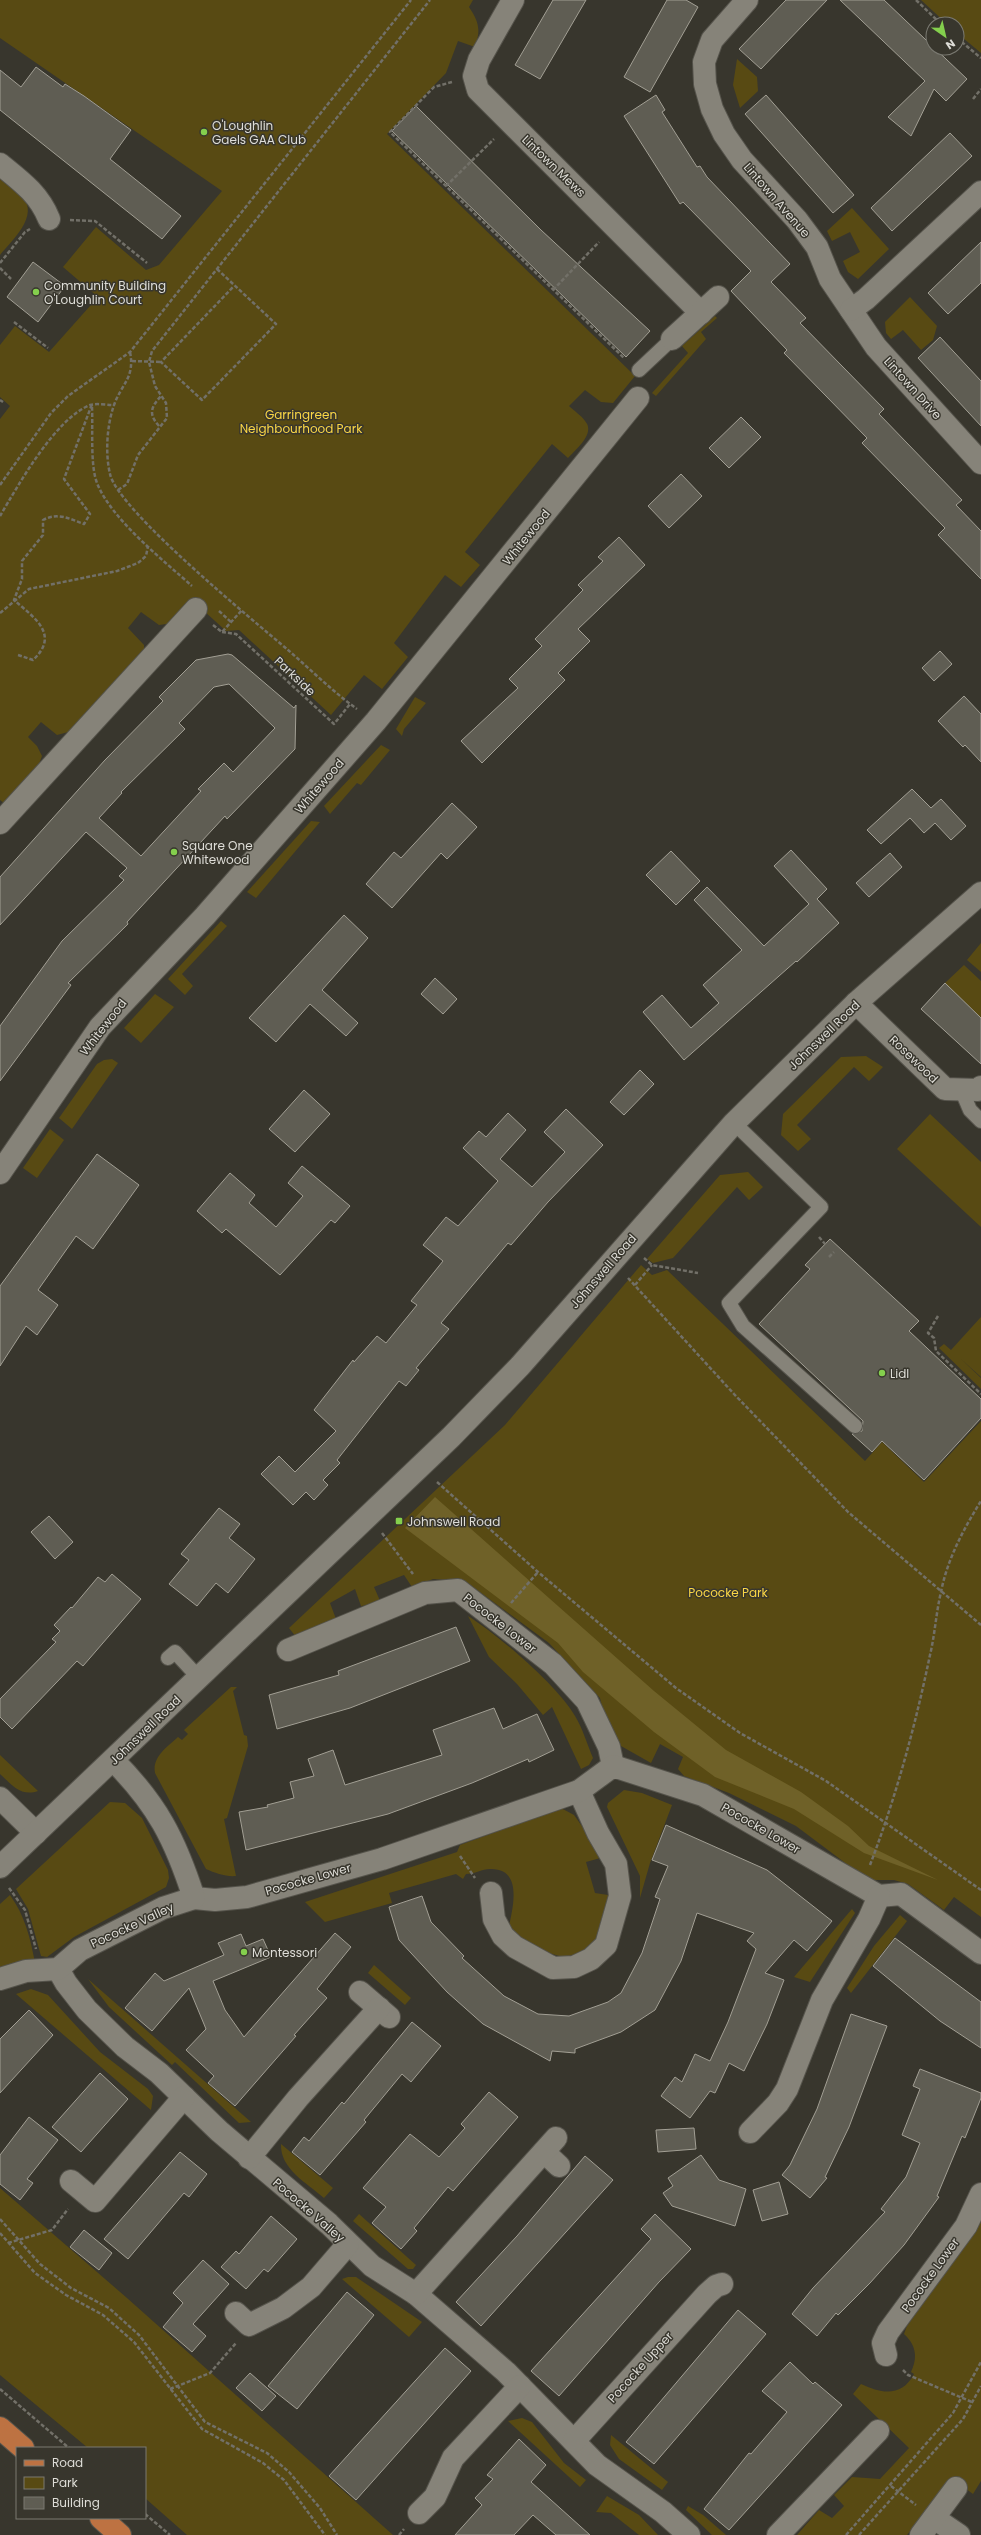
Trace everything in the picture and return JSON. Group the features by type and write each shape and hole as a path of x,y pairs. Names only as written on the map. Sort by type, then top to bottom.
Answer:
{"main road":[{"path":"0,2428 22,2447"},
{"path":"102,2519 120,2535"}],"street":[{"name":"Lintown Mews","path":"513,0 479,60 474,76 478,90 701,313"},
{"name":"Lintown Avenue","path":"737,3 712,40 704,62 705,84 712,109 724,134 742,160 798,220 817,247 830,279 851,310"},
{"path":"0,164 29,187 42,204 49,219"},
{"path":"851,310 866,299 981,192"},
{"path":"672,339 718,297"},
{"name":"Lintown Drive","path":"851,310 876,347 981,462"},
{"name":"Whitewood","path":"0,1173 100,1027 209,912 376,721 638,398"},
{"path":"0,823 203,602"},
{"name":"Johnswell Road","path":"2,1875 36,1833 370,1516 520,1366 734,1123 856,1003 981,893"},
{"name":"Rosewood","path":"856,1003 945,1089 971,1088"},
{"name":"Pococke Lower","path":"288,1650 425,1593 458,1590 553,1664 587,1701 609,1747 613,1766"},
{"path":"113,1760 150,1801 159,1814 184,1866 194,1898"},
{"name":"Pococke Lower","path":"194,1898 215,1900 247,1897 382,1859 579,1791 613,1766"},
{"name":"Pococke Lower","path":"613,1766 703,1795 879,1896"},
{"path":"491,1894 494,1919 503,1936 515,1947 553,1968 574,1967 591,1959 606,1945 620,1896 616,1864 598,1833 579,1791"},
{"path":"0,1798 36,1833"},
{"path":"750,2132 778,2103 787,2089 822,2000 869,1919 879,1896 901,1894 981,1953"},
{"name":"Pococke Valley","path":"194,1898 163,1908 80,1950 58,1969 73,1993 110,2034 159,2073 249,2158 312,2209 348,2244 311,2287 283,2308 249,2325 236,2313"},
{"path":"0,1979 26,1971 58,1969"},
{"path":"249,2158 298,2098 384,2012 360,1992"},
{"path":"71,2181 95,2201 184,2097"},
{"path":"416,2294 553,2152"},
{"name":"Pococke Lower","path":"886,2355 883,2343 888,2332 966,2226 981,2194"},
{"path":"348,2244 372,2266 416,2294 520,2386 597,2465 663,2512 689,2535"},
{"name":"Pococke Upper","path":"574,2441 708,2287"},
{"path":"418,2513 435,2497 453,2458 520,2386"},
{"path":"778,2535 878,2431"},
{"path":"921,2535 928,2514 956,2488"},
{"path":"928,2514 959,2535"}],"lane":[{"path":"639,370 672,339"},
{"path":"971,1088 970,1110 981,1121"},
{"path":"734,1123 821,1207 729,1304 743,1326 854,1426"},
{"path":"168,1658 175,1652 199,1678"}],"path":[{"path":"0,485 51,414 68,396 130,352 411,0"},
{"path":"118,490 127,484 138,455 159,426 167,418 167,409 155,386 149,362 152,351 430,0"},
{"path":"916,0 933,16"},
{"path":"965,45 981,58"},
{"path":"449,83 434,87 390,132 553,290 639,370"},
{"path":"972,99 981,89"},
{"path":"446,186 490,143"},
{"path":"95,221 147,263"},
{"path":"0,263 25,232"},
{"path":"553,290 595,246"},
{"path":"0,268 11,279"},
{"path":"132,362 161,362 202,400 276,324 217,269"},
{"path":"161,362 234,286"},
{"path":"14,322 48,348"},
{"path":"130,352 132,362 131,374 114,405 108,450 110,473 118,490 144,521 242,610 361,712"},
{"path":"159,426 152,418 151,411 161,396"},
{"path":"0,516 24,477 65,421 77,411 92,404 114,405"},
{"path":"92,404 94,466 97,482 106,499 148,546 203,602 231,622"},
{"path":"14,600 22,579 22,561 43,535 44,520 51,516 63,516 84,524 90,514 64,479 92,404"},
{"path":"0,613 4,612 14,600 29,589 117,571 138,563 146,556 148,546"},
{"path":"14,600 44,627 45,634 41,653 33,660 18,655"},
{"path":"203,602 222,632 242,610"},
{"name":"Parkside","path":"222,632 236,634 334,724 350,704"},
{"path":"829,1257 834,1252"},
{"path":"644,1258 652,1265 698,1273"},
{"path":"634,1285 652,1265"},
{"path":"645,1297 734,1394 848,1512 981,1625"},
{"path":"938,1316 928,1332 934,1338 936,1351 981,1394"},
{"path":"432,1477 538,1572 676,1688 740,1733 826,1781 981,1890"},
{"path":"867,1871 886,1822 904,1764 931,1654 941,1591 964,1527 981,1501"},
{"path":"370,1516 425,1593"},
{"path":"505,1609 538,1572"},
{"path":"450,1836 469,1872 491,1894"},
{"path":"2,1875 25,1910 36,1953"},
{"path":"8,2243 52,2230 67,2210"},
{"path":"0,2219 17,2241 46,2269 70,2288 109,2308 140,2334 205,2422 267,2453 289,2472 320,2508 337,2535"},
{"path":"0,2233 35,2273 66,2296 103,2315 134,2342 202,2429 263,2463 284,2480 325,2535"},
{"path":"170,2390 177,2385 210,2373 231,2352"},
{"path":"846,2535 891,2486 917,2452 954,2413 981,2362"},
{"path":"908,2375 973,2402"},
{"path":"859,2535 963,2419 981,2386"},
{"path":"0,2388 68,2447"},
{"path":"891,2486 928,2514"},
{"path":"146,2515 170,2535"}],"green space":[{"name":"Garringreen Neighbourhood Park","path":"0,0 473,0 469,7 478,26 478,36 475,47 458,41 446,73 387,134 635,376 613,403 601,402 585,390 569,406 582,417 588,426 587,436 584,441 568,458 552,444 465,552 480,565 461,587 445,575 394,643 408,657 382,689 364,675 331,715 239,630 226,631 193,601 173,623 159,625 141,612 128,628 144,645 144,654 72,731 57,735 41,722 28,737 37,746 42,756 37,769 5,804 0,800 0,419 10,406 0,397 0,345 15,326 49,352 98,297 63,267 96,227 146,270 159,265 222,191 0,38"},
{"path":"921,0 981,0 981,53 965,40 965,16 938,16"},
{"path":"737,59 757,77 758,91 740,108 733,85"},
{"path":"0,178 22,196 27,204 28,212 26,220 17,235 0,255"},
{"path":"852,208 889,249 858,279 848,272 843,261 860,252 850,232 832,241 827,231"},
{"path":"910,297 937,326 933,340 921,350 903,330 891,339 886,333 885,322"},
{"path":"715,316 717,318 701,332 706,339 656,396 652,393 688,353 682,346"},
{"path":"415,697 426,703 404,729 402,736 396,729"},
{"path":"381,745 390,750 361,785 357,783 330,814 324,806"},
{"path":"311,821 320,822 256,898 247,892"},
{"path":"221,921 227,926 182,974 193,986 185,995 168,979"},
{"path":"981,943 981,972 967,960"},
{"path":"964,965 981,981 981,1018 945,983"},
{"path":"155,994 174,1007 141,1043 124,1028"},
{"path":"866,1056 883,1067 869,1081 854,1067 797,1125 811,1139 798,1151 781,1135 783,1114 841,1057"},
{"path":"112,1059 118,1063 72,1129 59,1118 97,1064 104,1060"},
{"path":"930,1114 981,1162 981,1227 897,1149"},
{"path":"50,1129 64,1140 37,1178 23,1168"},
{"path":"748,1172 763,1187 749,1200 737,1187 673,1258 653,1263 647,1259 720,1175"},
{"name":"Pococke Park","path":"641,1265 652,1275 667,1270 865,1461 882,1442 924,1482 981,1421 981,1917 954,1897 944,1910 908,1884 894,1880 868,1880 796,1826 729,1793 684,1776 678,1769 683,1757 660,1744 651,1763 621,1746 607,1726 600,1698 549,1643 465,1581 433,1579 412,1587 404,1575 374,1587 381,1603 361,1606 355,1589 330,1603 336,1619 296,1637 289,1628 505,1425"},
{"path":"981,1317 981,1377 961,1359 981,1378 981,1389 939,1348 944,1344 951,1350"},
{"path":"468,1616 495,1635 526,1662 567,1704 580,1726 593,1758 589,1765 581,1769 552,1707 543,1715 517,1684 489,1657"},
{"path":"231,1687 237,1687 233,1691 244,1735 247,1736 248,1746 227,1818 224,1819 236,1876 228,1876 206,1869 155,1773 156,1762 161,1753 178,1737 182,1740 188,1734 184,1730"},
{"path":"0,1755 38,1791 27,1792 17,1789 0,1774"},
{"path":"624,1790 642,1793 672,1805 650,1863 640,1898 640,1876 607,1807 608,1803"},
{"path":"110,1802 125,1803 142,1818 168,1870 169,1878 166,1887 74,1937 47,1957 41,1956 28,1909 16,1889"},
{"path":"561,1808 574,1815 604,1857 586,1862 595,1893 608,1895 609,1920 595,1942 581,1954 563,1957 538,1950 511,1930 509,1926 513,1899 512,1882 507,1875 500,1870 490,1869 466,1874 463,1879 456,1874 389,1893 392,1903 325,1922 305,1902 457,1852 460,1845"},
{"path":"10,1895 20,1911 26,1927 35,1963 0,1971 0,1904"},
{"path":"852,1909 855,1913 810,1982 794,1977"},
{"path":"900,1915 907,1921 851,1993 847,1988 874,1946"},
{"path":"374,1965 411,1998 405,2005 368,1973"},
{"path":"88,1979 251,2122 239,2123 175,2062 172,2065 109,2007"},
{"path":"31,1989 48,1995 100,2052 148,2089 153,2096 151,2110 16,1994"},
{"path":"281,2144 333,2188 324,2198 296,2175 290,2168 282,2153"},
{"path":"0,2188 127,2298 393,2535 187,2535 146,2499 146,2447 87,2447 0,2375"},
{"path":"359,2214 416,2265 413,2269 408,2269 353,2221"},
{"path":"981,2221 981,2481 973,2494 951,2478 907,2535 797,2535 819,2510 832,2518 844,2506 834,2495 852,2477 880,2479 909,2448 853,2394 861,2384 876,2390 891,2391 904,2387 909,2381 914,2374 911,2372 915,2361 915,2352 911,2342 904,2334 907,2326"},
{"path":"356,2277 422,2322 409,2337 342,2279"},
{"path":"522,2418 532,2422 564,2463 586,2480 580,2487 508,2421"},
{"path":"611,2435 668,2482 662,2490 619,2459 610,2445"},
{"path":"607,2496 639,2515 658,2535 639,2535 611,2513 596,2512"},
{"path":"688,2506 703,2515 726,2535 712,2535 686,2510"}],"shaded area":[{"path":"435,1497 654,1691 726,1750 801,1792 848,1826 869,1846 938,1880 864,1853 794,1809 715,1777 654,1732 583,1672 558,1643 405,1528"}],"building":[{"path":"553,0 586,0 540,79 515,65"},
{"path":"667,0 686,0 698,7 650,92 624,77"},
{"path":"786,0 827,0 761,69 739,49"},
{"path":"840,0 884,0 925,39 925,56 943,56 967,79 946,101 934,89 911,136 888,117 925,81"},
{"path":"36,67 63,87 65,84 84,96 131,130 110,159 181,216 162,239 0,110 0,70 21,87"},
{"path":"656,95 665,110 662,112 697,167 700,166 707,177 790,264 771,282 806,318 800,323 884,409 879,414 962,500 956,505 981,531 981,579 938,535 945,528 862,443 867,438 784,353 787,350 731,291 751,271 683,202 680,204 624,116"},
{"path":"766,95 854,195 833,213 745,114"},
{"path":"416,106 541,230 650,331 626,357 392,131"},
{"path":"950,133 972,156 892,231 871,208"},
{"path":"981,242 981,283 948,314 928,293"},
{"name":"Community Building O'Loughlin Court","path":"33,262 65,286 38,322 7,297"},
{"path":"940,337 981,381 981,426 918,358"},
{"path":"741,417 761,437 729,468 709,448"},
{"path":"681,474 702,496 669,528 648,506"},
{"path":"619,537 645,565 578,629 590,641 558,673 565,680 482,763 461,741 518,688 509,679 542,646 535,639 583,590 578,585 603,561 598,557"},
{"path":"940,651 952,664 934,681 922,668"},
{"path":"228,654 232,655 294,708 296,705 295,749 227,819 225,816 127,922 128,924 68,983 71,985 0,1081 0,1026 62,941 124,880 119,876 127,868 86,832 0,925 0,877 105,760 163,701 159,697 196,660","holes":["229,684 275,728 233,772 224,763 198,789 201,791 141,856 99,818 122,793 121,792 185,729 179,723 214,687"]},
{"path":"964,696 981,714 981,762 965,745 963,747 938,721"},
{"path":"912,789 931,808 941,799 966,826 951,840 935,823 924,833 910,818 881,844 867,830"},
{"path":"452,803 477,827 447,859 441,853 392,908 366,884 394,852 401,858"},
{"path":"791,850 827,889 817,899 839,923 797,962 796,961 684,1060 643,1012 662,995 691,1028 719,1003 703,985 742,950 694,900 707,887 764,946 809,904 774,866"},
{"path":"671,851 700,881 676,905 646,875"},
{"path":"890,853 902,867 869,897 856,883"},
{"path":"344,915 368,938 322,990 358,1023 346,1036 310,1004 276,1042 249,1018"},
{"path":"435,978 457,999 443,1014 421,994"},
{"path":"945,983 981,1018 981,1064 921,1009"},
{"path":"640,1070 654,1084 624,1115 610,1102"},
{"path":"304,1090 330,1114 295,1152 269,1129"},
{"path":"566,1109 603,1145 548,1202 511,1245 508,1243 441,1323 449,1329 416,1368 419,1370 406,1386 399,1381 337,1460 340,1463 323,1480 328,1485 314,1500 306,1492 293,1505 261,1474 279,1456 295,1472 336,1431 314,1410 353,1360 354,1362 377,1336 386,1343 417,1305 411,1301 443,1261 423,1245 446,1217 458,1226 498,1181 463,1148 479,1131 486,1137 508,1113 526,1130 500,1159 532,1187 565,1152 544,1132"},
{"path":"97,1154 139,1185 93,1249 76,1236 38,1290 58,1305 37,1335 26,1326 0,1366 0,1286"},
{"path":"302,1166 350,1206 335,1223 331,1220 280,1275 226,1229 222,1233 197,1211 230,1173 255,1195 249,1203 276,1227 303,1196 288,1183"},
{"name":"Lidl","path":"830,1239 919,1321 909,1331 981,1399 981,1418 924,1480 882,1441 872,1452 852,1434 862,1431 863,1421 759,1324 810,1269 805,1265"},
{"path":"219,1508 240,1524 229,1538 255,1559 228,1593 216,1583 197,1606 169,1584 189,1560 181,1554"},
{"path":"49,1516 73,1542 55,1559 31,1532"},
{"path":"112,1574 141,1599 83,1666 77,1661 12,1729 0,1717 0,1699 56,1642 52,1639 60,1631 54,1625 71,1607 72,1608 98,1577 105,1582"},
{"path":"456,1627 470,1661 350,1708 277,1729 269,1695 339,1675 338,1671"},
{"path":"494,1708 503,1729 537,1714 554,1750 529,1762 528,1759 472,1783 388,1814 246,1850 239,1812 268,1807 267,1805 294,1798 290,1782 314,1776 308,1759 333,1750 345,1785 442,1755 433,1730"},
{"path":"666,1825 767,1870 832,1921 807,1951 794,1940 765,1973 784,1980 767,2024 744,2071 729,2063 715,2093 710,2091 690,2118 661,2096 675,2077 682,2082 695,2054 710,2061 728,2022 756,1949 747,1941 754,1933 697,1913 681,1961 655,2010 621,2032 575,2049 575,2053 552,2051 550,2061 483,2024 447,1992 399,1940 389,1907 422,1896 431,1922 464,1956 462,1958 504,1996 538,2014 569,2016 608,2002 621,1993 642,1953 660,1899 655,1897 668,1866 652,1860"},
{"path":"335,1933 351,1947 317,1989 327,1998 235,2106 208,2083 214,2076 186,2050 206,2029 189,1988 152,2031 125,2008 155,1973 164,1981 224,1955 218,1943 241,1934 246,1946 263,1939 271,1957 213,1981 225,2010 244,2037"},
{"path":"895,1938 981,2002 981,2048 940,2021 873,1966"},
{"path":"29,2010 53,2035 0,2093 0,2039"},
{"path":"851,2014 887,2026 849,2127 825,2177 827,2178 810,2198 782,2175 790,2165 817,2109"},
{"path":"412,2022 441,2046 411,2082 402,2074 364,2120 366,2122 320,2175 292,2152 304,2137 309,2141 342,2102 344,2104"},
{"path":"920,2069 981,2093 981,2098 965,2138 962,2136 937,2196 939,2197 904,2245 870,2283 838,2315 836,2313 817,2336 792,2314 813,2288 885,2212 881,2209 906,2177 920,2143 902,2135 920,2089 913,2086"},
{"path":"100,2073 128,2099 81,2152 52,2127"},
{"path":"489,2092 518,2117 453,2191 448,2187 414,2228 417,2231 401,2249 372,2223 386,2207 363,2188 410,2134 439,2157 465,2128 461,2124"},
{"path":"29,2117 58,2140 27,2179 33,2183 20,2200 0,2184 0,2155"},
{"path":"694,2128 696,2149 658,2152 656,2130"},
{"path":"180,2152 207,2174 189,2197 184,2193 128,2259 104,2239"},
{"path":"701,2155 719,2180 746,2189 735,2226 672,2206 663,2193 673,2186 668,2178"},
{"path":"585,2156 613,2180 481,2326 456,2302 517,2236"},
{"path":"779,2182 788,2214 762,2221 753,2190"},
{"path":"655,2214 691,2249 659,2282 559,2396 531,2371 651,2239 641,2229"},
{"path":"271,2216 297,2239 268,2272 264,2269 246,2289 221,2267 236,2251 239,2254"},
{"path":"84,2230 112,2253 99,2270 70,2247"},
{"path":"203,2260 229,2284 193,2324 206,2336 192,2352 163,2327 183,2303 173,2293"},
{"path":"347,2292 374,2315 297,2409 268,2386"},
{"path":"738,2310 766,2334 654,2464 626,2442"},
{"path":"445,2348 471,2371 356,2500 329,2476"},
{"path":"790,2362 813,2384 815,2382 842,2405 729,2530 704,2509 749,2453 751,2454 787,2412 762,2391"},
{"path":"250,2373 276,2396 262,2411 236,2388"},
{"path":"519,2439 546,2465 531,2482 590,2535 556,2535 533,2515 514,2535 455,2535 482,2505 475,2498 493,2479 487,2475"}],"place":[{"name":"O'Loughlin Gaels GAA Club","path":"204,132"},
{"name":"Community Building O'Loughlin Court","path":"36,292"},
{"name":"Square One Whitewood","path":"174,852"},
{"name":"Lidl","path":"882,1373"},
{"name":"Johnswell Road","path":"399,1521"},
{"name":"Montessori","path":"244,1952"}]}
